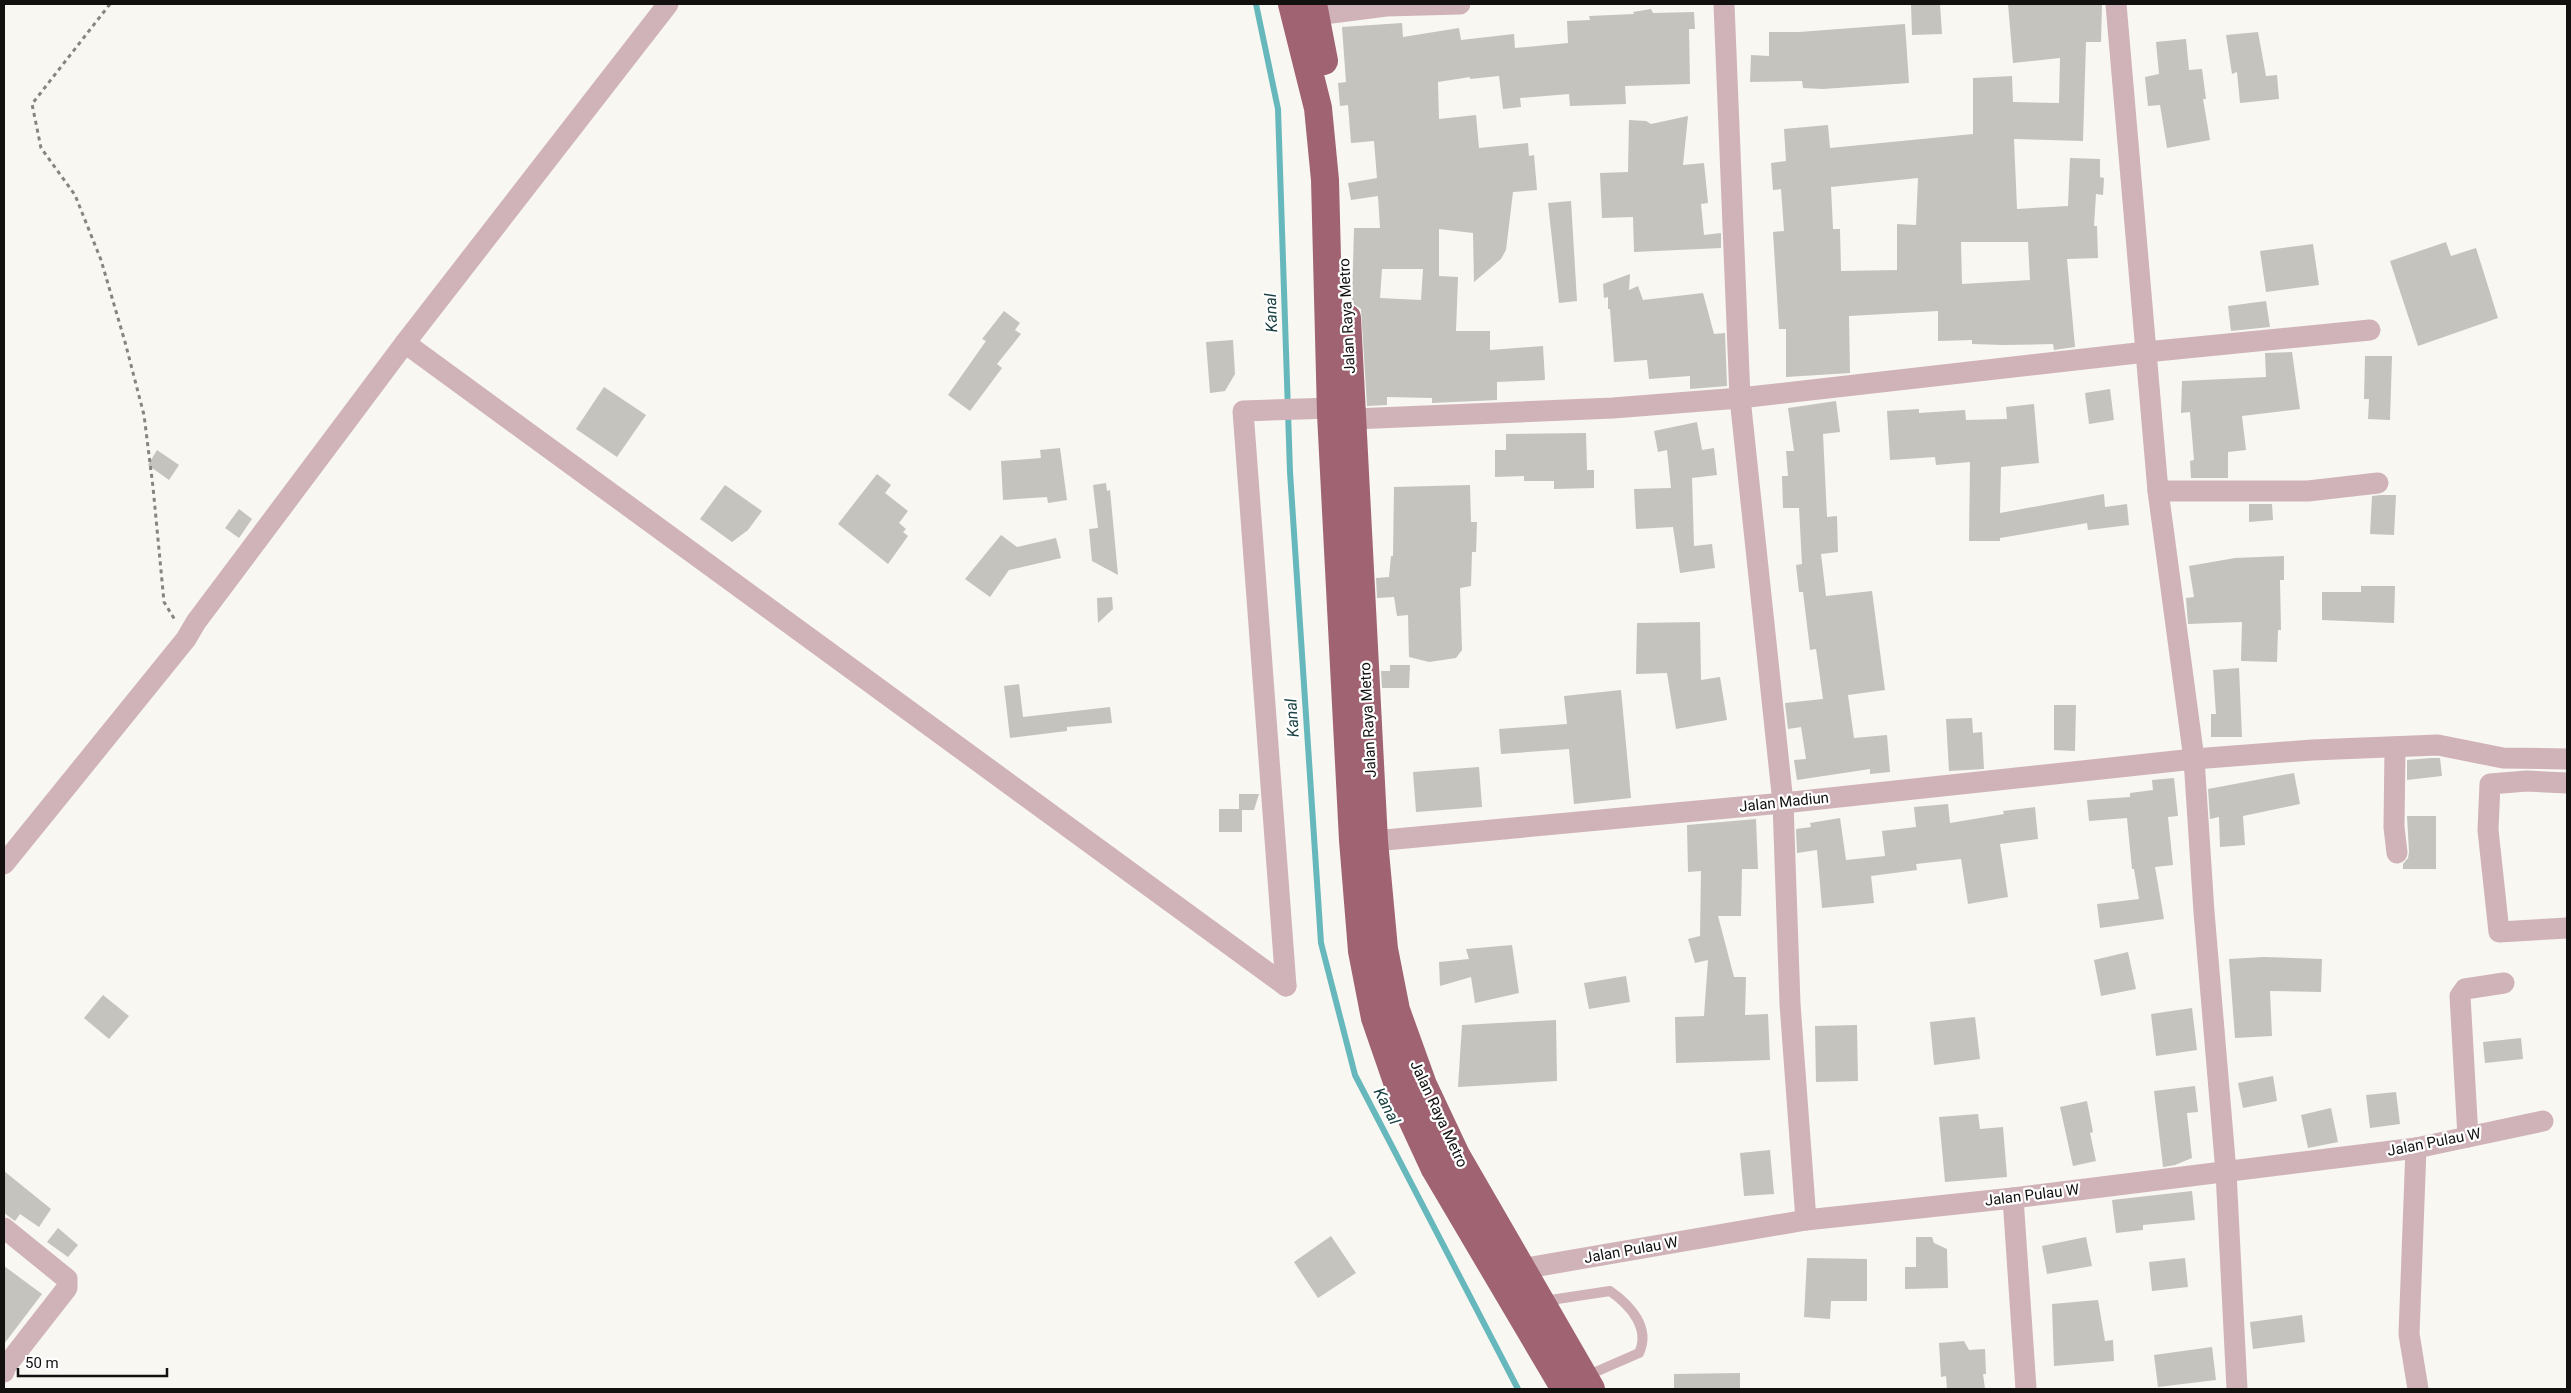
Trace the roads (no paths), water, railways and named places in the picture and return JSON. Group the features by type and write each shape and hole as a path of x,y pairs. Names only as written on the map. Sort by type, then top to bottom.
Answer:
{"highway":[{"path":"1307,7 1325,180 1342,413 1353,840 1362,951 1374,1018 1404,1102 1435,1169 1510,1274 1576,1386"},
{"name":"Jalan Raya Metro","path":"1342,413 1374,842 1384,950 1396,1010 1423,1085 1510,1274"}],"street":[{"path":"4,864 186,638 196,622 405,343 668,4"},
{"path":"1307,7 1460,4"},
{"path":"1724,4 1740,398 1783,803 1790,1004 1806,1220"},
{"path":"2116,4 2158,491 2194,758 2226,1172 2238,1389"},
{"path":"405,343 1286,986 1243,411 1342,413 1613,408 1740,398 2146,352 2370,330"},
{"path":"2158,491 2308,491 2378,483"},
{"name":"Jalan Madiun","path":"1374,842 1783,803 2194,758 2312,750 2438,745 2503,758 2567,759"},
{"path":"2394,747 2394,827 2397,853"},
{"path":"2567,783 2527,781 2490,784 2488,830 2499,932 2567,928"},
{"path":"2468,1136 2460,996 2465,989 2504,983"},
{"name":"Jalan Pulau W","path":"1510,1274 1806,1220 2013,1198 2416,1148 2543,1120"},
{"path":"2416,1148 2409,1334 2418,1389"},
{"path":"2013,1198 2026,1389"},
{"path":"4,1228 67,1278 68,1282 67,1288 4,1368"}],"lane":[{"path":"1529,1306 1610,1291 1634,1311 1644,1337 1639,1354 1576,1386"}],"waterway":[{"name":"Kanal","path":"1256,4 1278,109 1290,472 1321,943 1355,1075 1518,1389"}]}
